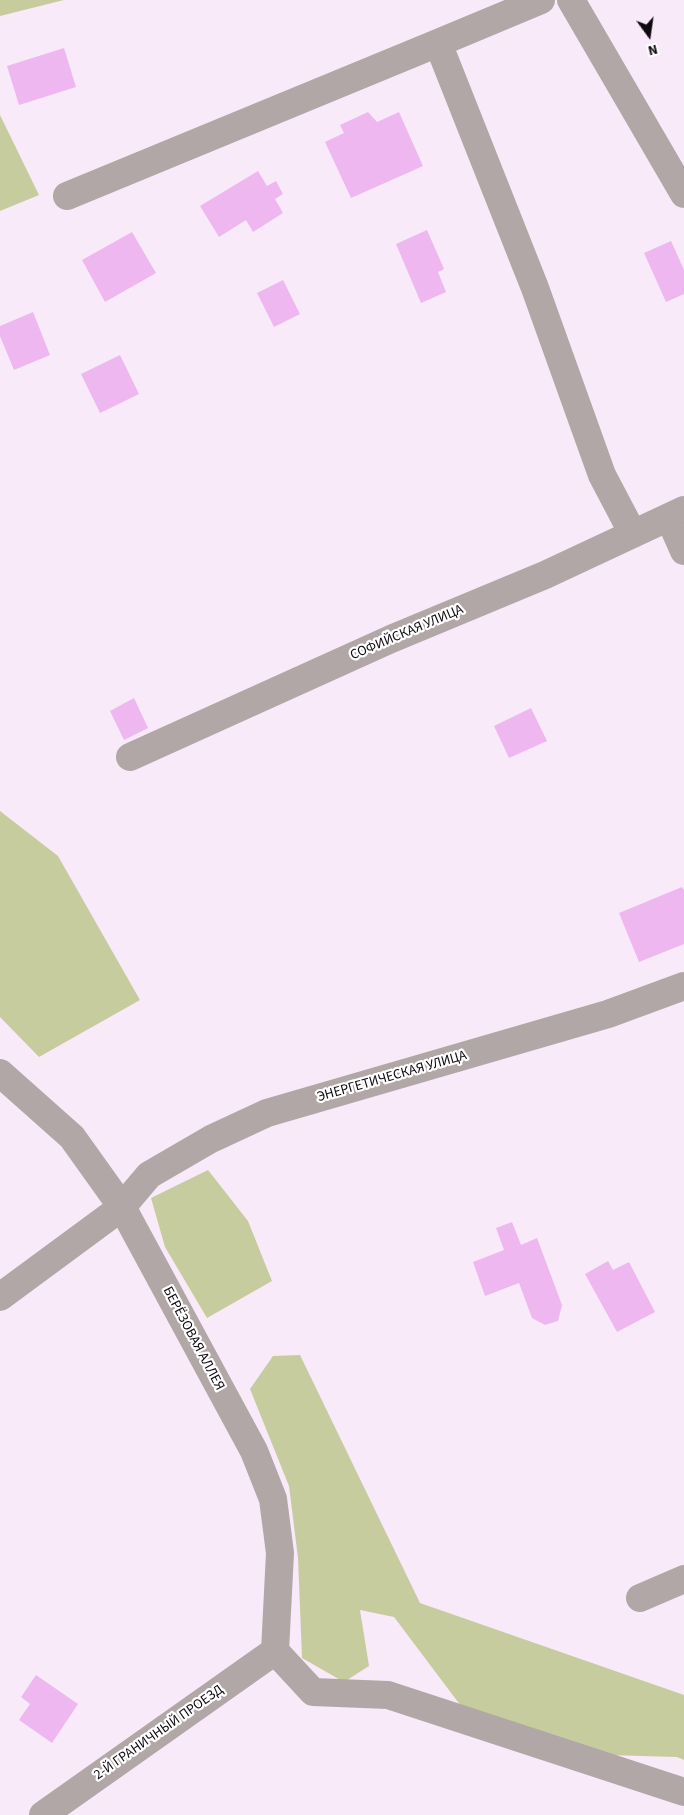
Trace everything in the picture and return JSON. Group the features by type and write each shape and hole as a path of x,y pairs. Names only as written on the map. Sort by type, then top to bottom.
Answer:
{"street":[{"path":"67,196 541,0"},
{"path":"571,0 684,194"},
{"path":"438,43 535,288 602,475 633,534"},
{"path":"676,514 684,551"},
{"name":"СОФИЙСКАЯ УЛИЦА","path":"130,757 391,639 545,575 676,514"},
{"name":"ЭНЕРГЕТИЧЕСКАЯ УЛИЦА","path":"0,1297 122,1207 149,1175 211,1139 266,1113 608,1014 684,986"},
{"name":"БЕРЁЗОВАЯ АЛЛЕЯ","path":"0,1074 72,1137 122,1207 254,1452 273,1499 280,1554 275,1651"},
{"path":"640,1598 684,1579"},
{"path":"275,1651 313,1692 388,1695 684,1792"},
{"name":"2-Й ГРАНИЧНЫЙ ПРОЕЗД","path":"43,1815 275,1651"}],"green space":[{"path":"0,0 64,0 0,16"},
{"path":"0,115 39,195 0,211"},
{"path":"0,811 58,856 140,1000 39,1057 0,1017"},
{"path":"208,1170 248,1221 272,1281 207,1318 165,1247 151,1198"},
{"path":"300,1355 420,1603 684,1695 684,1760 677,1757 571,1754 476,1726 394,1617 360,1610 369,1666 344,1682 302,1658 298,1558 289,1486 250,1389 273,1356"}],"building":[{"path":"64,48 76,87 19,105 7,66"},
{"path":"368,112 377,122 399,112 423,166 351,198 325,142 344,133 340,125"},
{"path":"258,171 267,186 276,181 283,194 275,199 283,213 253,232 246,220 219,237 200,206"},
{"path":"427,230 444,269 438,272 446,292 421,303 396,244"},
{"path":"132,232 156,273 105,302 82,260"},
{"path":"671,241 684,270 684,294 666,302 644,253"},
{"path":"283,280 300,314 274,327 257,293"},
{"path":"33,312 50,355 14,370 0,336 0,326"},
{"path":"120,355 139,394 100,413 81,374"},
{"path":"134,698 148,728 124,740 110,711"},
{"path":"531,708 547,741 509,758 494,726"},
{"path":"682,887 684,890 684,944 639,962 619,913"},
{"path":"512,1222 521,1245 537,1238 562,1305 558,1321 545,1325 532,1318 519,1283 485,1296 473,1262 504,1250 496,1228"},
{"path":"608,1261 613,1270 629,1262 655,1312 617,1332 585,1274"},
{"path":"36,1675 78,1704 52,1743 19,1720 30,1704 21,1697"}]}
